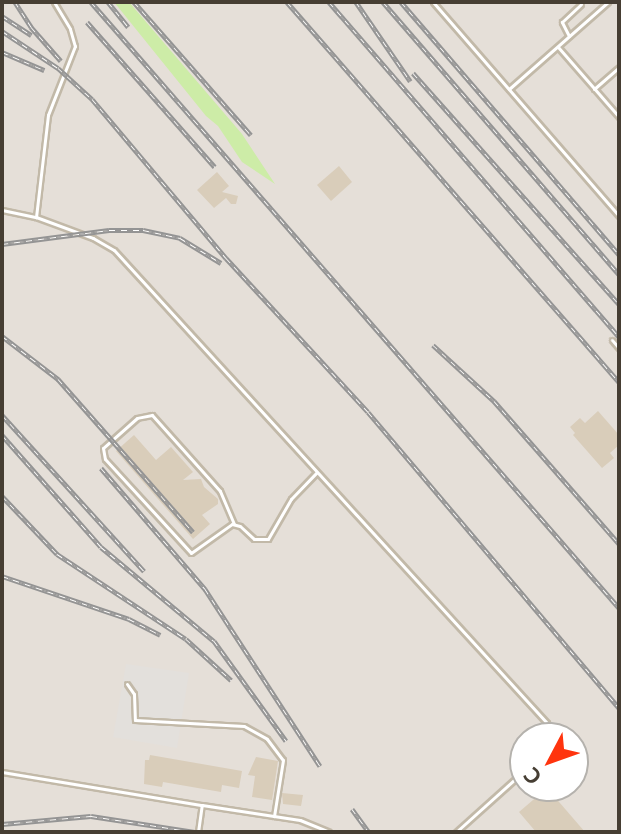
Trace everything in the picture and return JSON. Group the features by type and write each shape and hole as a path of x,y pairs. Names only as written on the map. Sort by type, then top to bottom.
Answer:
{"lane":[{"path":"36,217 48,115 75,46 70,29 54,2"},
{"path":"433,2 619,216"},
{"path":"594,2 600,9"},
{"path":"509,89 608,2"},
{"path":"569,36 562,22 582,3"},
{"path":"558,47 619,117"},
{"path":"594,89 619,67"},
{"path":"2,210 36,217 93,238 114,250 546,722"},
{"path":"612,340 619,348"},
{"path":"234,524 197,552 188,552 105,459 103,448 140,416 152,415 220,491 234,524 254,539 268,539 291,499 317,472"},
{"path":"127,684 134,694 135,720 181,726 244,726 267,739 283,760 274,816"},
{"path":"2,772 274,816 309,823 329,832"},
{"path":"456,832 509,784"},
{"path":"198,832 202,805"}],"shaded area":[{"path":"2,2 619,2 619,832 2,832"},
{"path":"126,664 189,673 177,748 113,737"}],"green space":[{"path":"114,2 129,2 242,134 275,184 242,162 218,126 206,116"}],"building":[{"path":"339,166 352,182 331,201 317,185"},
{"path":"217,172 229,186 222,192 238,196 236,204 231,204 226,198 214,208 197,190"},
{"path":"598,411 619,435 619,445 610,453 614,458 602,468 573,435 575,433 570,427 580,418 585,423"},
{"path":"134,435 156,460 171,447 193,472 183,480 201,479 204,487 218,499 218,504 202,515 210,524 193,539 116,451"},
{"path":"150,755 242,771 239,788 222,785 221,792 163,782 162,787 144,784 145,760 149,760"},
{"path":"256,757 278,761 272,800 252,797 255,776 248,775"},
{"path":"282,793 303,795 301,806 283,804"},
{"path":"531,802 559,802 585,832 536,832 519,812"}],"railway":[{"path":"15,2 31,27 61,61"},
{"path":"91,2 619,608"},
{"path":"108,2 128,27"},
{"path":"134,2 251,135"},
{"path":"287,2 619,382"},
{"path":"329,2 619,337"},
{"path":"356,2 410,81"},
{"path":"383,2 619,274"},
{"path":"401,2 619,255"},
{"path":"2,16 31,35"},
{"path":"87,22 215,167"},
{"path":"2,31 58,68 92,99 226,258 368,412 619,708"},
{"path":"2,52 44,70"},
{"path":"413,73 619,304"},
{"path":"2,244 109,230 143,230 180,238 221,263"},
{"path":"2,336 58,379 193,532"},
{"path":"433,345 494,401 619,544"},
{"path":"2,415 144,571"},
{"path":"2,435 101,547 214,641 286,741"},
{"path":"101,468 205,589 320,766"},
{"path":"2,496 57,554 186,639 231,680"},
{"path":"2,576 129,619 160,635"},
{"path":"352,809 369,832"},
{"path":"2,824 91,816 195,832"}]}
